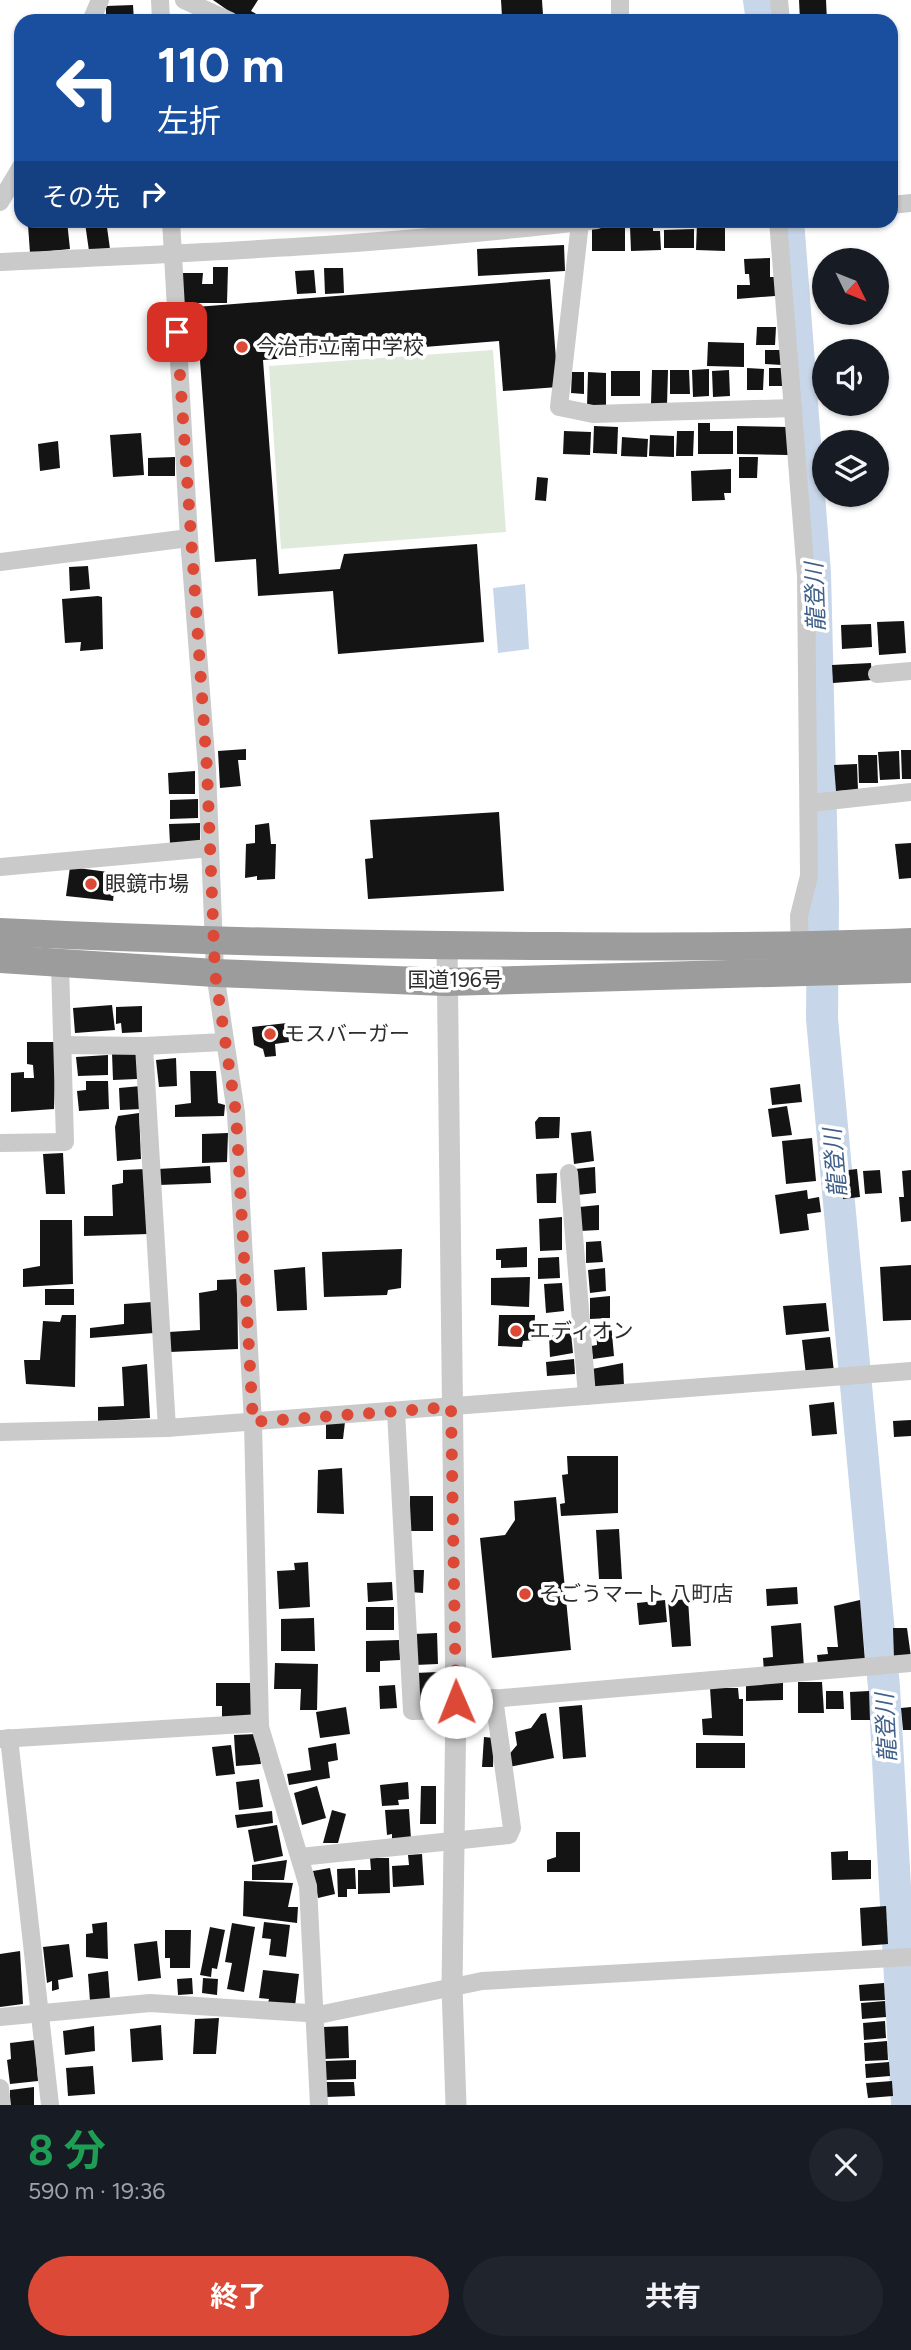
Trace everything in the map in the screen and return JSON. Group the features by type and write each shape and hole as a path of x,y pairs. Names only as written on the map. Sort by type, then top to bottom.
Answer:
{"highway":[{"name":"国道196号","path":"0,932 215,942 447,945 803,960"},
{"name":"国道196号","path":"0,959 215,973 446,982 840,958 911,942"},
{"name":"国道196号","path":"840,958 911,969"}],"street":[{"path":"184,0 215,14"},
{"path":"0,202 14,179"},
{"path":"172,228 189,538 207,769 215,973 236,1113 253,1422 260,1723 307,1886 317,2013 319,2105"},
{"path":"0,262 173,254 536,228"},
{"path":"588,228 559,407 593,414 793,408"},
{"path":"779,228 806,576 810,876 799,916 803,960"},
{"path":"0,562 189,538"},
{"path":"877,674 911,671"},
{"path":"810,803 911,792"},
{"path":"0,867 210,848"},
{"path":"447,945 456,1706 453,1987 456,2105"},
{"path":"0,1143 65,1142 60,964"},
{"path":"64,1045 144,1046 224,1042"},
{"path":"144,1046 167,1428"},
{"path":"569,1173 587,1396"},
{"path":"0,1432 167,1428 911,1371"},
{"path":"396,1410 412,1711 494,1698 911,1663"},
{"path":"300,1857 509,1835 512,1828 494,1698"},
{"path":"50,2105 41,2012 5,1738 260,1723"},
{"path":"0,2017 150,2003 317,2013 482,1981 788,1966 911,1957"},
{"path":"0,2088 2,2105"}],"green space":[{"path":"493,350 506,532 281,549 269,366"}],"water":[{"path":"525,584 529,649 498,653 493,588"}],"building":[{"path":"213,0 258,0 251,11 256,14 233,14"},
{"path":"501,0 542,0 543,14 502,14"},
{"path":"799,0 826,0 827,14 800,14"},
{"path":"133,5 134,14 106,14 106,6"},
{"path":"28,228 68,228 70,249 30,253"},
{"path":"86,228 107,228 110,249 89,251"},
{"path":"592,228 625,228 625,251 592,251"},
{"path":"630,228 653,228 653,231 660,231 661,250 631,251"},
{"path":"697,228 725,228 725,251 696,250"},
{"path":"694,229 694,248 664,248 664,230"},
{"path":"564,245 565,271 478,276 477,249"},
{"path":"770,258 770,277 775,277 775,296 737,299 737,285 750,285 749,274 745,274 744,259"},
{"path":"213,267 228,267 227,303 178,303 178,273 203,273 202,284 213,284"},
{"path":"324,268 343,268 344,293 325,294"},
{"path":"314,270 316,293 297,294 295,271"},
{"path":"550,279 558,387 503,391 499,341 263,360 279,574 340,569 344,554 477,544 484,642 338,654 333,591 258,596 256,559 215,562 196,307"},
{"path":"757,327 776,327 775,345 756,345"},
{"path":"708,342 744,343 744,367 707,366"},
{"path":"765,350 782,350 782,365 765,364"},
{"path":"747,368 764,369 763,390 747,390"},
{"path":"769,368 784,368 784,386 769,386"},
{"path":"709,369 709,396 693,397 692,370"},
{"path":"652,370 668,370 667,405 651,404"},
{"path":"670,370 689,370 690,394 670,394"},
{"path":"729,370 730,396 713,397 712,371"},
{"path":"611,371 640,371 640,396 611,396"},
{"path":"572,372 584,372 584,394 571,393"},
{"path":"588,372 606,373 606,406 587,406"},
{"path":"698,423 710,423 710,431 733,431 733,454 698,454"},
{"path":"594,426 618,427 617,454 593,453"},
{"path":"737,426 788,427 788,455 737,454"},
{"path":"564,431 591,432 590,455 563,454"},
{"path":"677,431 694,431 693,456 676,456"},
{"path":"141,433 144,475 113,477 110,435"},
{"path":"650,435 674,436 674,457 649,456"},
{"path":"622,437 648,439 647,457 621,456"},
{"path":"58,441 60,468 40,471 38,444"},
{"path":"175,457 175,476 148,476 148,458"},
{"path":"739,457 758,457 757,478 739,478"},
{"path":"731,469 731,493 724,493 725,500 692,501 691,471"},
{"path":"537,477 548,478 546,501 535,500"},
{"path":"88,566 90,589 70,591 69,567"},
{"path":"102,597 103,649 80,651 81,642 65,643 62,599"},
{"path":"904,621 906,653 879,655 877,622"},
{"path":"871,624 872,647 842,649 841,625"},
{"path":"871,663 872,680 833,683 832,665"},
{"path":"246,749 246,760 238,760 241,786 220,788 218,751"},
{"path":"901,750 911,750 911,779 902,779"},
{"path":"899,751 900,779 880,780 878,752"},
{"path":"858,755 877,755 878,783 859,783"},
{"path":"857,764 858,790 836,791 834,765"},
{"path":"195,771 195,794 169,794 168,773"},
{"path":"198,799 198,818 170,819 170,800"},
{"path":"499,812 504,891 368,899 365,859 373,858 370,820"},
{"path":"200,823 200,842 170,844 169,824"},
{"path":"269,823 271,844 276,844 275,879 257,880 257,876 245,878 246,844 255,843 255,825"},
{"path":"911,843 911,878 899,879 895,844"},
{"name":"眼鏡市場","path":"70,867 116,873 113,901 66,896"},
{"path":"112,1005 115,1030 75,1033 73,1008"},
{"path":"142,1006 142,1032 122,1033 121,1023 116,1024 116,1007"},
{"name":"モスバーガー","path":"287,1023 289,1042 275,1044 276,1056 265,1057 263,1049 254,1045 252,1027"},
{"path":"27,1042 56,1042 54,1109 11,1112 11,1073 24,1072 24,1078 34,1078 33,1065 27,1064"},
{"path":"137,1052 137,1079 113,1080 112,1053"},
{"path":"108,1055 108,1075 78,1076 76,1057"},
{"path":"176,1058 177,1086 159,1087 156,1060"},
{"path":"190,1071 216,1071 218,1103 225,1105 224,1116 175,1117 175,1105 191,1103"},
{"path":"86,1081 108,1081 109,1109 79,1111 77,1091 86,1090"},
{"path":"800,1084 802,1102 772,1105 770,1088"},
{"path":"141,1086 141,1109 120,1110 119,1088"},
{"path":"787,1106 792,1135 772,1137 768,1109"},
{"path":"139,1113 141,1159 117,1161 115,1127 118,1116"},
{"path":"539,1117 560,1117 559,1138 536,1139 535,1122"},
{"path":"591,1131 594,1161 574,1164 571,1133"},
{"path":"228,1133 227,1162 202,1163 202,1134"},
{"path":"812,1138 816,1181 786,1184 782,1141"},
{"path":"63,1153 65,1194 46,1194 43,1154"},
{"path":"210,1166 211,1183 159,1185 158,1169"},
{"path":"595,1167 596,1193 577,1195 575,1169"},
{"path":"146,1169 149,1234 84,1236 84,1216 113,1216 112,1185 123,1183 123,1170"},
{"path":"857,1169 860,1197 843,1199 840,1171"},
{"path":"880,1170 882,1193 865,1194 863,1171"},
{"path":"911,1170 911,1221 901,1222 899,1197 904,1197 902,1171"},
{"path":"557,1173 556,1203 537,1203 536,1174"},
{"path":"807,1190 808,1199 819,1197 821,1212 807,1214 809,1230 780,1234 775,1195"},
{"path":"599,1205 599,1230 580,1231 579,1207"},
{"path":"562,1217 562,1250 540,1251 539,1219"},
{"path":"40,1220 72,1220 73,1284 23,1287 23,1269 40,1266"},
{"path":"601,1241 603,1262 586,1263 586,1242"},
{"path":"527,1247 527,1267 501,1268 501,1260 496,1260 496,1249"},
{"path":"402,1249 401,1288 388,1290 387,1295 324,1297 322,1252"},
{"path":"559,1257 560,1278 538,1279 538,1258"},
{"path":"911,1265 911,1320 883,1321 880,1267"},
{"path":"305,1267 307,1310 277,1311 274,1270"},
{"path":"605,1268 606,1291 590,1293 588,1270"},
{"path":"530,1277 529,1307 491,1305 491,1278"},
{"path":"237,1279 238,1349 170,1352 169,1332 200,1330 199,1293 217,1290 217,1280"},
{"path":"562,1283 564,1311 546,1313 544,1284"},
{"path":"45,1289 74,1289 74,1305 45,1305"},
{"path":"610,1296 610,1318 590,1319 590,1298"},
{"path":"152,1302 154,1333 90,1338 90,1328 124,1324 124,1304"},
{"path":"826,1303 829,1331 786,1335 783,1306"},
{"path":"62,1315 76,1315 75,1387 26,1384 24,1360 40,1360 43,1321 60,1322"},
{"path":"499,1315 535,1315 534,1340 523,1341 522,1347 498,1346"},
{"path":"611,1323 614,1356 593,1359 591,1346 597,1345 596,1324"},
{"path":"571,1333 573,1353 550,1357 549,1336"},
{"path":"830,1337 834,1372 806,1375 802,1340"},
{"path":"574,1359 575,1374 547,1376 546,1362"},
{"path":"623,1363 624,1386 593,1389 592,1369"},
{"path":"147,1364 150,1418 98,1421 98,1407 124,1406 122,1367"},
{"path":"834,1402 837,1434 812,1436 809,1405"},
{"path":"911,1420 911,1436 894,1437 893,1421"},
{"path":"345,1422 343,1439 326,1439 326,1423"},
{"path":"567,1456 618,1456 618,1513 561,1516 560,1504 565,1503 562,1475 568,1474"},
{"path":"342,1468 344,1514 317,1513 318,1470"},
{"path":"410,1496 433,1496 433,1531 410,1531"},
{"name":"そごうマート 八町店","path":"556,1497 571,1650 492,1658 480,1538 505,1535 515,1520 514,1501"},
{"path":"619,1529 622,1579 599,1579 596,1530"},
{"path":"308,1562 310,1607 279,1609 277,1571 295,1570 294,1563"},
{"path":"411,1570 424,1570 423,1593 410,1592"},
{"path":"392,1582 393,1600 368,1602 367,1583"},
{"path":"797,1587 798,1604 767,1606 766,1589"},
{"path":"688,1599 691,1646 672,1647 668,1601"},
{"path":"665,1600 667,1622 639,1625 637,1603"},
{"path":"860,1600 865,1661 818,1665 817,1655 828,1654 827,1647 838,1647 834,1606"},
{"path":"366,1607 394,1607 394,1630 366,1630"},
{"path":"314,1618 315,1651 281,1651 281,1619"},
{"path":"801,1623 804,1668 764,1672 763,1658 773,1657 771,1626"},
{"path":"893,1628 907,1628 911,1657 894,1658"},
{"path":"437,1633 438,1664 415,1665 414,1634"},
{"path":"399,1640 400,1660 380,1661 380,1672 366,1672 366,1641"},
{"path":"275,1663 318,1664 317,1710 300,1710 301,1689 274,1689"},
{"path":"438,1672 438,1701 416,1701 415,1673"},
{"path":"783,1682 783,1700 746,1701 746,1683"},
{"path":"798,1682 822,1682 824,1713 798,1713"},
{"path":"216,1683 252,1683 252,1717 222,1717 222,1706 216,1706"},
{"path":"395,1685 397,1708 380,1709 379,1686"},
{"path":"710,1688 738,1688 739,1699 743,1699 743,1736 703,1735 702,1719 712,1718"},
{"path":"826,1691 843,1691 844,1709 826,1709"},
{"path":"869,1691 870,1720 851,1720 850,1692"},
{"path":"582,1705 586,1757 563,1759 559,1707"},
{"path":"346,1707 350,1734 320,1738 316,1712"},
{"path":"911,1707 911,1730 903,1730 901,1708"},
{"path":"546,1713 554,1758 509,1767 506,1758 517,1745 515,1732 531,1728 541,1714"},
{"path":"256,1734 261,1764 236,1766 234,1735"},
{"path":"484,1737 494,1738 493,1767 482,1767"},
{"path":"336,1743 338,1760 328,1762 330,1778 289,1785 287,1774 311,1770 308,1748"},
{"path":"696,1743 745,1743 745,1768 696,1768"},
{"path":"231,1745 235,1774 216,1776 212,1747"},
{"path":"259,1779 263,1807 239,1810 236,1782"},
{"path":"408,1782 409,1799 398,1800 399,1805 382,1806 380,1785"},
{"path":"317,1786 326,1818 302,1825 294,1793"},
{"path":"421,1786 436,1786 436,1824 420,1824"},
{"path":"409,1809 411,1839 392,1841 392,1834 387,1835 385,1810"},
{"path":"332,1810 346,1814 338,1843 323,1843"},
{"path":"272,1811 273,1823 237,1828 235,1815"},
{"path":"277,1825 283,1856 254,1862 248,1830"},
{"path":"556,1832 580,1832 580,1872 547,1872 547,1860 556,1857"},
{"path":"848,1851 848,1860 871,1860 871,1879 832,1880 831,1852"},
{"path":"422,1854 424,1885 393,1887 392,1866 409,1865 408,1855"},
{"path":"370,1858 389,1858 390,1893 358,1894 358,1870 371,1870"},
{"path":"287,1860 284,1880 252,1880 252,1865"},
{"path":"330,1868 335,1894 318,1898 313,1871"},
{"path":"355,1868 356,1889 347,1889 347,1897 338,1897 337,1869"},
{"path":"244,1881 293,1883 288,1907 298,1907 297,1923 243,1916"},
{"path":"886,1906 888,1944 862,1946 860,1908"},
{"path":"107,1922 108,1959 86,1957 86,1934 93,1933 92,1924"},
{"path":"264,1922 290,1925 286,1957 269,1955 271,1939 262,1938"},
{"path":"232,1923 255,1927 244,1992 227,1989 232,1963 225,1962"},
{"path":"210,1927 225,1930 217,1969 212,1968 211,1977 200,1975"},
{"path":"165,1930 191,1930 190,1968 170,1968 170,1958 165,1958"},
{"path":"157,1941 161,1978 138,1981 134,1944"},
{"path":"69,1944 73,1977 58,1980 59,1989 52,1991 52,1981 47,1983 43,1947"},
{"path":"20,1951 23,2004 0,2007 0,1954"},
{"path":"263,1970 299,1974 295,2006 268,2003 269,1999 259,1998"},
{"path":"108,1971 110,1999 90,2001 88,1974"},
{"path":"192,1978 193,1994 178,1995 177,1979"},
{"path":"203,1978 218,1979 217,1995 202,1993"},
{"path":"884,1983 885,2000 860,2001 859,1985"},
{"path":"885,2001 886,2017 862,2019 861,2003"},
{"path":"219,2018 216,2054 193,2054 195,2019"},
{"path":"885,2021 886,2038 864,2040 863,2023"},
{"path":"161,2025 163,2060 132,2062 130,2029"},
{"path":"94,2026 95,2051 65,2055 63,2031"},
{"path":"348,2026 349,2058 324,2059 323,2027"},
{"path":"35,2040 38,2081 10,2084 7,2060 11,2059 10,2043"},
{"path":"887,2041 888,2060 865,2061 864,2043"},
{"path":"356,2060 356,2079 325,2080 325,2061"},
{"path":"889,2062 890,2076 866,2078 865,2064"},
{"path":"93,2066 95,2094 68,2096 66,2068"},
{"path":"892,2081 893,2096 868,2098 866,2083"},
{"path":"325,2082 354,2082 355,2096 326,2097"},
{"path":"34,2087 34,2105 10,2105 10,2090"}],"waterway":[{"name":"龍登川","path":"759,0 761,14"},
{"name":"龍登川","path":"789,228 815,573 823,902 822,1019 884,1687 907,2105"}],"place":[{"name":"今治市立南中学校","path":"242,347"},
{"name":"眼鏡市場","path":"91,884"},
{"name":"モスバーガー","path":"270,1034"},
{"name":"エディオン","path":"516,1331"},
{"name":"そごうマート 八町店","path":"525,1594"}],"route":[{"path":"177,332 189,538 207,769 215,973 236,1113 253,1422 451,1407 456,1702"}]}
